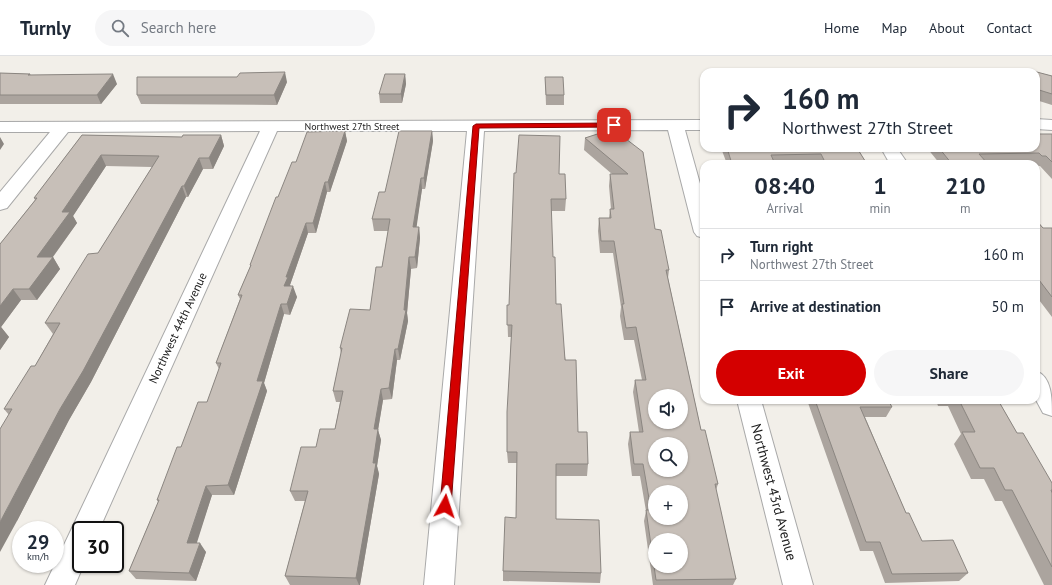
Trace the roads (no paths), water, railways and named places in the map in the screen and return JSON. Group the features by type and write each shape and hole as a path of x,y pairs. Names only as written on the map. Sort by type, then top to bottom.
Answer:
{"street":[{"path":"1040,124 1052,126"},
{"path":"676,125 700,217"},
{"name":"Northwest 27th Street","path":"0,127 700,125"},
{"name":"Northwest 44th Avenue","path":"89,521 271,126"},
{"path":"439,585 476,126"},
{"path":"0,204 63,127"},
{"path":"1040,386 1052,406"},
{"name":"Northwest 43rd Avenue","path":"750,404 798,585"},
{"path":"60,585 72,559"}]}
